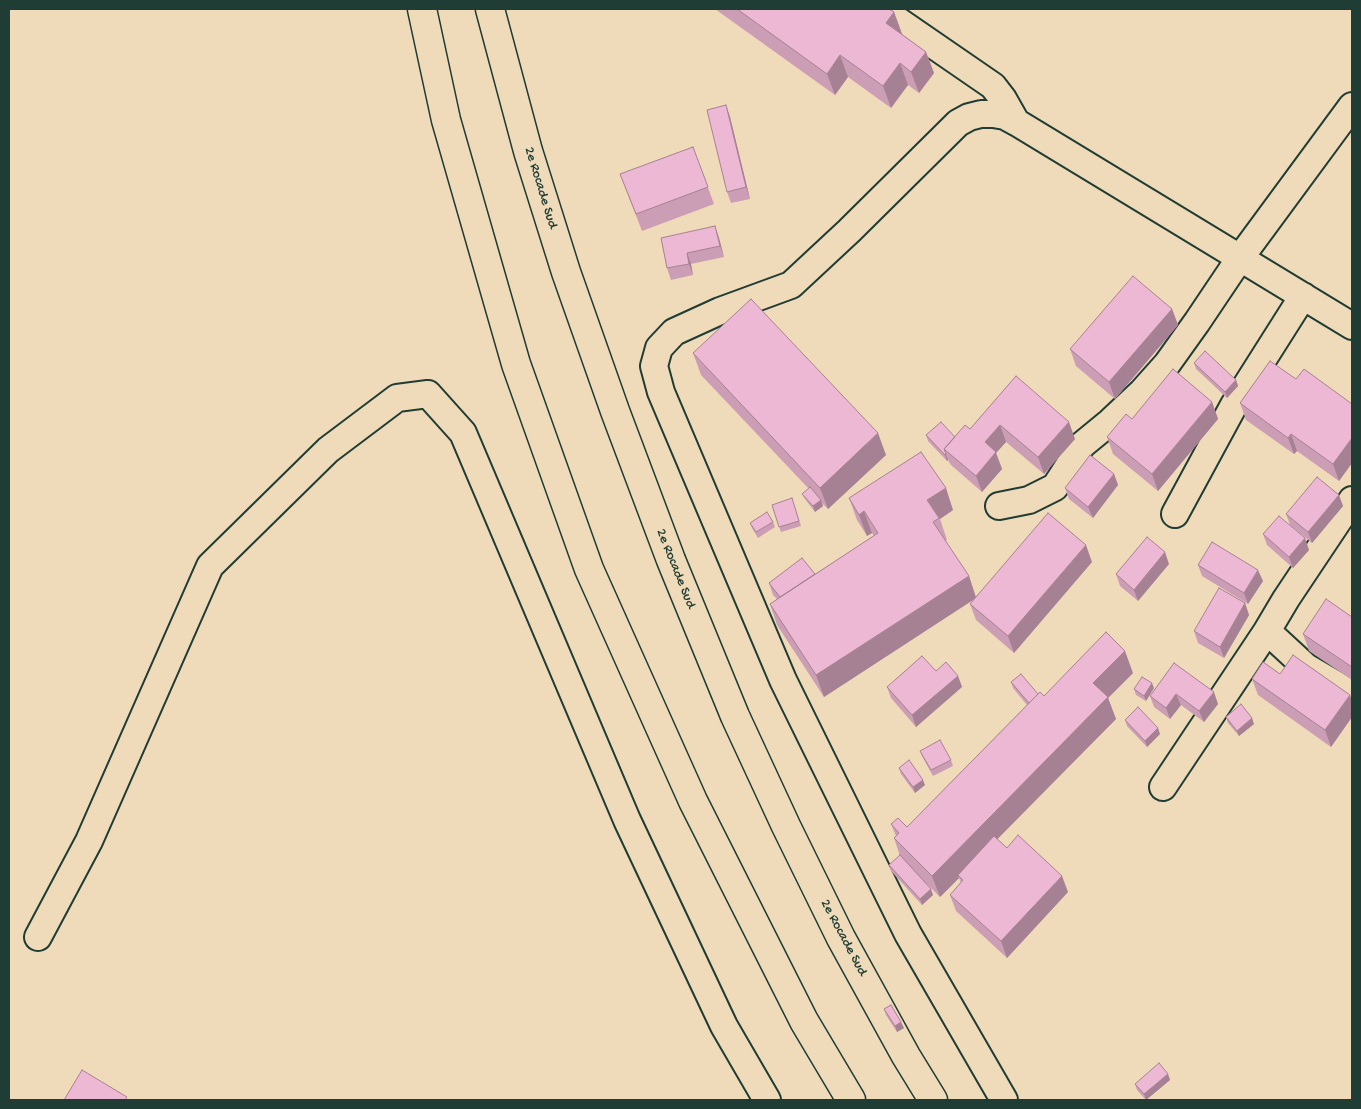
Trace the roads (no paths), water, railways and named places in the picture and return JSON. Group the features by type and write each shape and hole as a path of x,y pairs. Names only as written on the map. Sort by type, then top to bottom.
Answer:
{"highway":[{"path":"422,9 446,120 516,364 589,569 693,801 804,1021 850,1100"},
{"name":"2e Rocade Sud","path":"490,9 528,152 566,272 670,560 735,716 786,826 842,938 906,1056 934,1100"}],"street":[{"path":"881,9 993,86 1016,122"},
{"path":"999,506 1028,500 1054,487 1082,445 1142,392 1167,364 1240,258 1352,106"},
{"path":"1004,1100 908,934 783,680 661,392 654,366 659,348 674,332 720,311 791,285 849,231 958,123 969,117 981,114 1005,116 1016,122 1352,326"},
{"path":"1175,514 1234,405 1303,296"},
{"path":"38,937 89,841 210,566 328,450 397,398 428,394 463,433 627,820 724,1026 767,1100"},
{"path":"1163,787 1352,500"},
{"path":"1266,631 1306,666 1352,694"}]}
